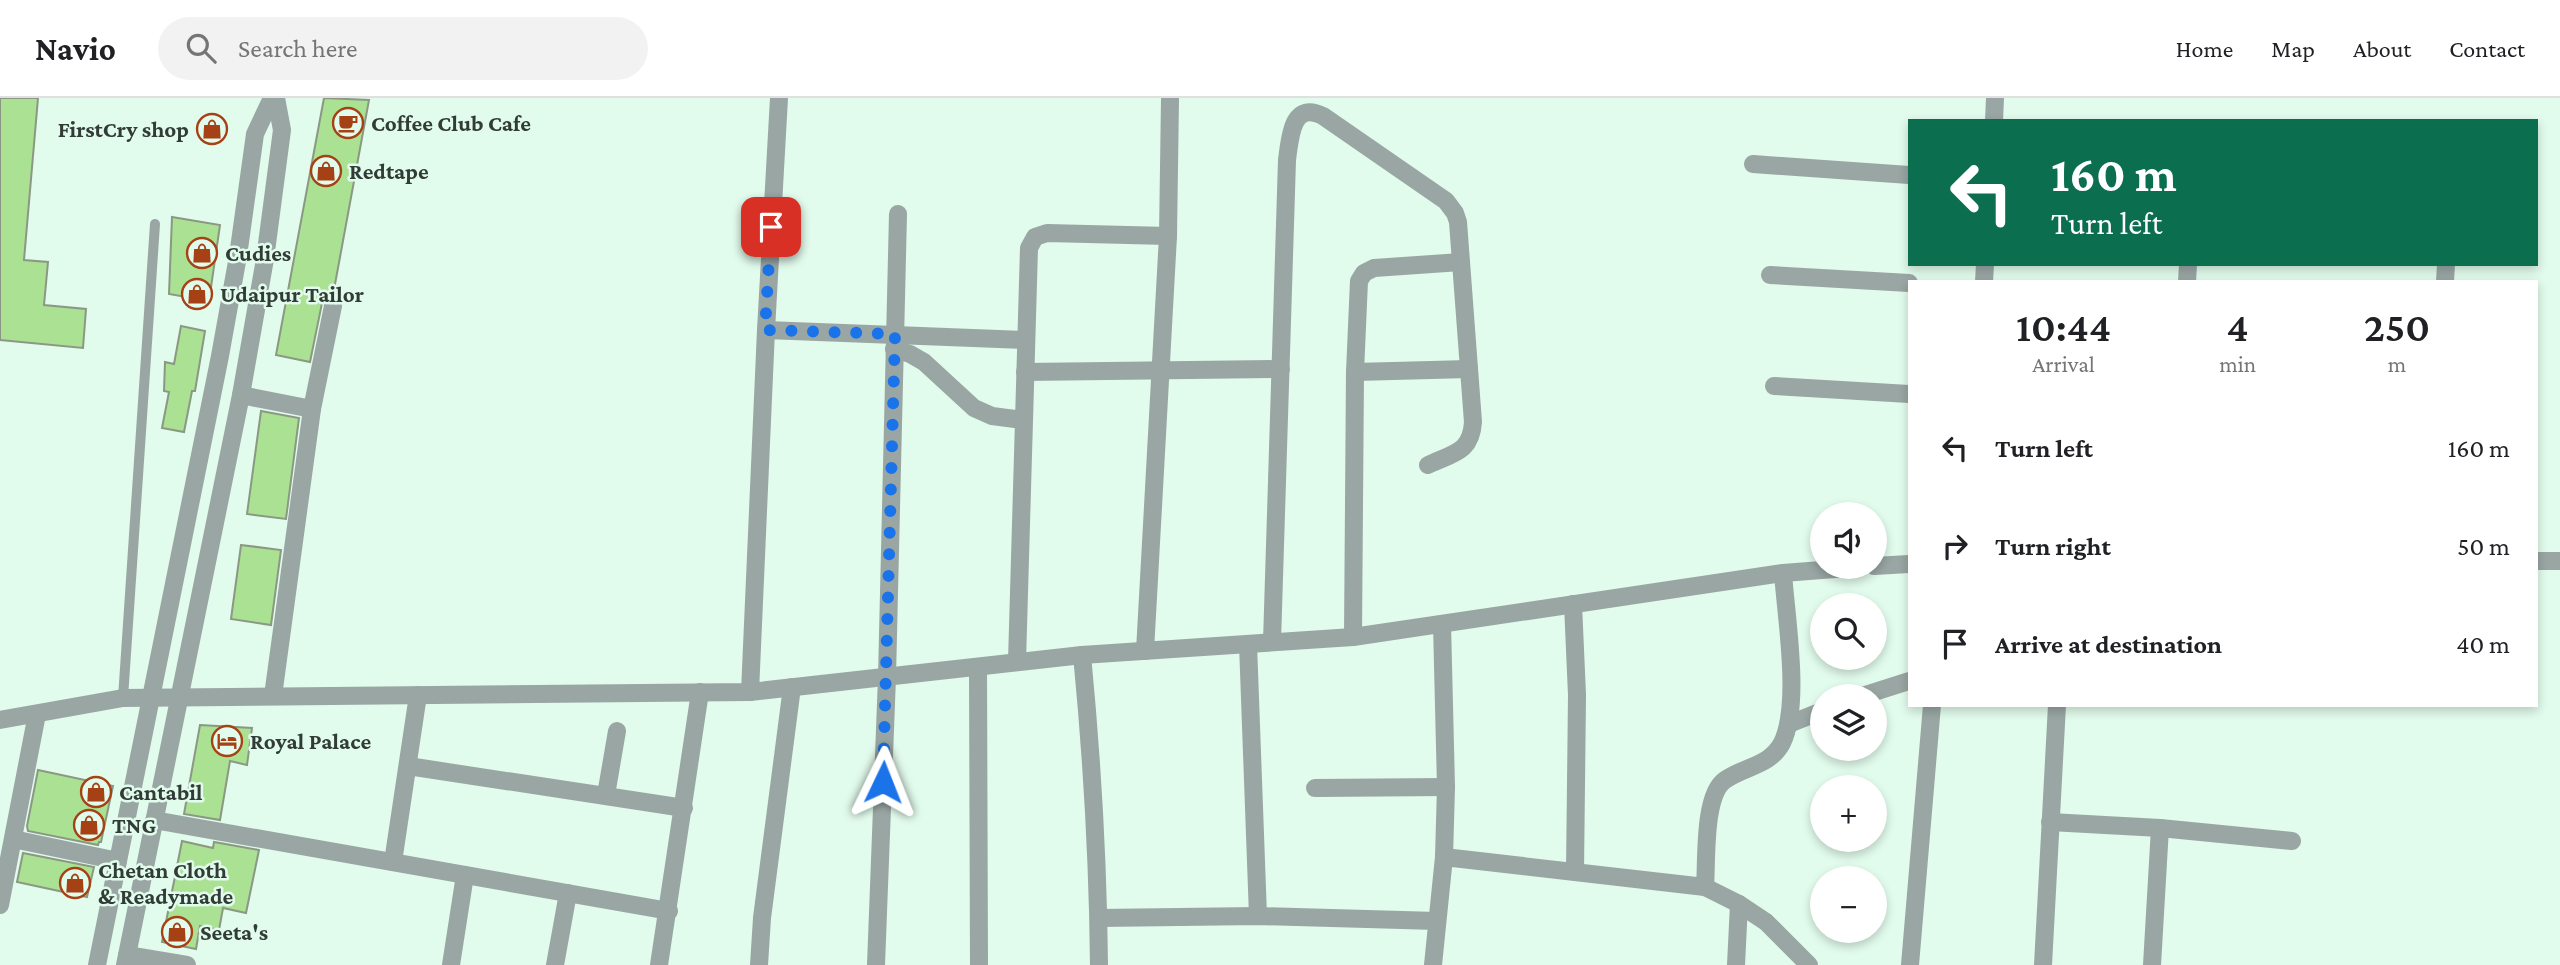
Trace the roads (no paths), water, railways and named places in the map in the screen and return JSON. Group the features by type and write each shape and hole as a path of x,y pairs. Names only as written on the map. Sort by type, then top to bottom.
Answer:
{"street":[{"path":"187,965 126,960 241,395 265,259 281,137 274,98"},
{"path":"97,965 220,356 238,257 255,134 274,98"},
{"path":"750,692 765,330 779,98"},
{"path":"1994,119 1995,98"},
{"path":"1145,651 1168,236 1170,99"},
{"path":"1272,642 1287,160 1292,130 1296,120 1305,113 1313,111 1322,116 1446,201 1455,213 1458,222 1473,435 1460,451 1428,465"},
{"path":"1754,164 1908,175"},
{"path":"876,965 887,677 898,214"},
{"path":"1017,662 1029,248 1035,237 1047,233 1168,236"},
{"path":"1353,637 1355,372 1359,281 1364,273 1374,268 1461,262"},
{"path":"1770,275 1908,283"},
{"path":"273,696 312,409 333,306"},
{"path":"765,330 895,342 1025,340"},
{"path":"895,342 924,362 974,408 992,416 1023,420"},
{"path":"1025,372 1280,369"},
{"path":"1355,372 1469,369"},
{"path":"1774,386 1908,394"},
{"path":"241,395 312,409"},
{"path":"2538,561 2560,561"},
{"path":"1887,565 1908,564"},
{"path":"0,720 123,698 750,692 1082,655 1353,637 1810,571"},
{"path":"1705,887 1710,812 1714,794 1724,781 1769,760 1781,744 1789,723 1792,696 1783,573"},
{"path":"1573,604 1577,695 1575,872"},
{"path":"1433,965 1444,857 1446,787 1442,624"},
{"path":"1248,644 1258,916"},
{"path":"1082,655 1092,755 1099,965"},
{"path":"978,667 979,965"},
{"path":"1887,688 1908,681"},
{"path":"759,965 765,893 792,687"},
{"path":"659,965 700,692"},
{"path":"393,862 418,695"},
{"path":"1910,965 1932,707"},
{"path":"2043,965 2057,707"},
{"path":"0,905 37,714"},
{"path":"1789,723 1810,715"},
{"path":"606,795 617,731"},
{"path":"408,766 684,808"},
{"path":"1315,788 1446,787"},
{"path":"155,820 669,911"},
{"path":"2050,822 2160,828 2292,841"},
{"path":"2152,965 2160,828"},
{"path":"13,839 118,861"},
{"path":"1444,857 1705,887 1739,904 1766,922 1809,965"},
{"path":"451,965 466,875"},
{"path":"555,965 568,893"},
{"path":"1736,965 1739,904"},
{"path":"1099,918 1258,916 1437,921"}],"lane":[{"path":"123,698 155,224"}],"place":[{"name":"Coffee Club Cafe","path":"348,123"},
{"name":"FirstCry shop","path":"212,129"},
{"name":"Redtape","path":"326,171"},
{"name":"Cudies","path":"202,253"},
{"name":"Udaipur Tailor","path":"197,294"},
{"name":"Royal Palace","path":"227,741"},
{"name":"Cantabil","path":"96,792"},
{"name":"TNG","path":"89,825"},
{"name":"Chetan Cloth & Readymade","path":"75,883"},
{"name":"Seeta's","path":"177,932"}]}
